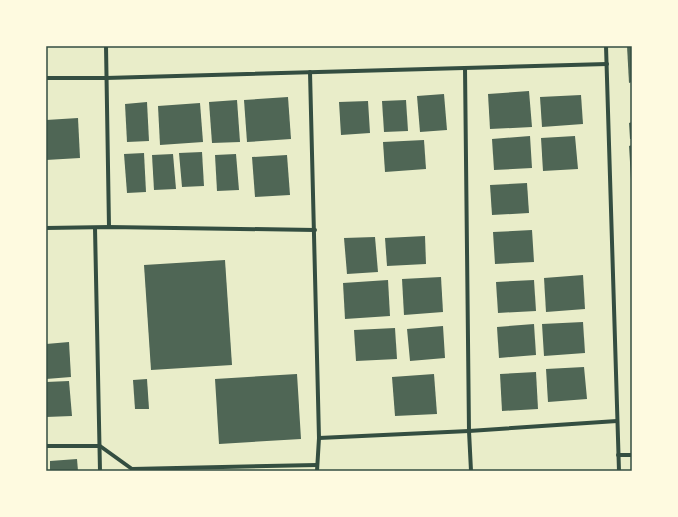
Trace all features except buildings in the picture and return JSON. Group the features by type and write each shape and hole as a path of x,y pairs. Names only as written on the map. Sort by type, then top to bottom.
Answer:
{"street":[{"path":"106,46 109,227"},
{"path":"606,46 619,471"},
{"path":"46,78 106,78 607,64"},
{"path":"465,68 469,431 471,471"},
{"path":"310,72 319,438 317,471"},
{"path":"46,228 109,227 315,230"},
{"path":"95,228 100,471"},
{"path":"319,438 469,431 617,421"},
{"path":"46,446 100,446 132,469 317,464"},
{"path":"618,455 632,455"}]}
